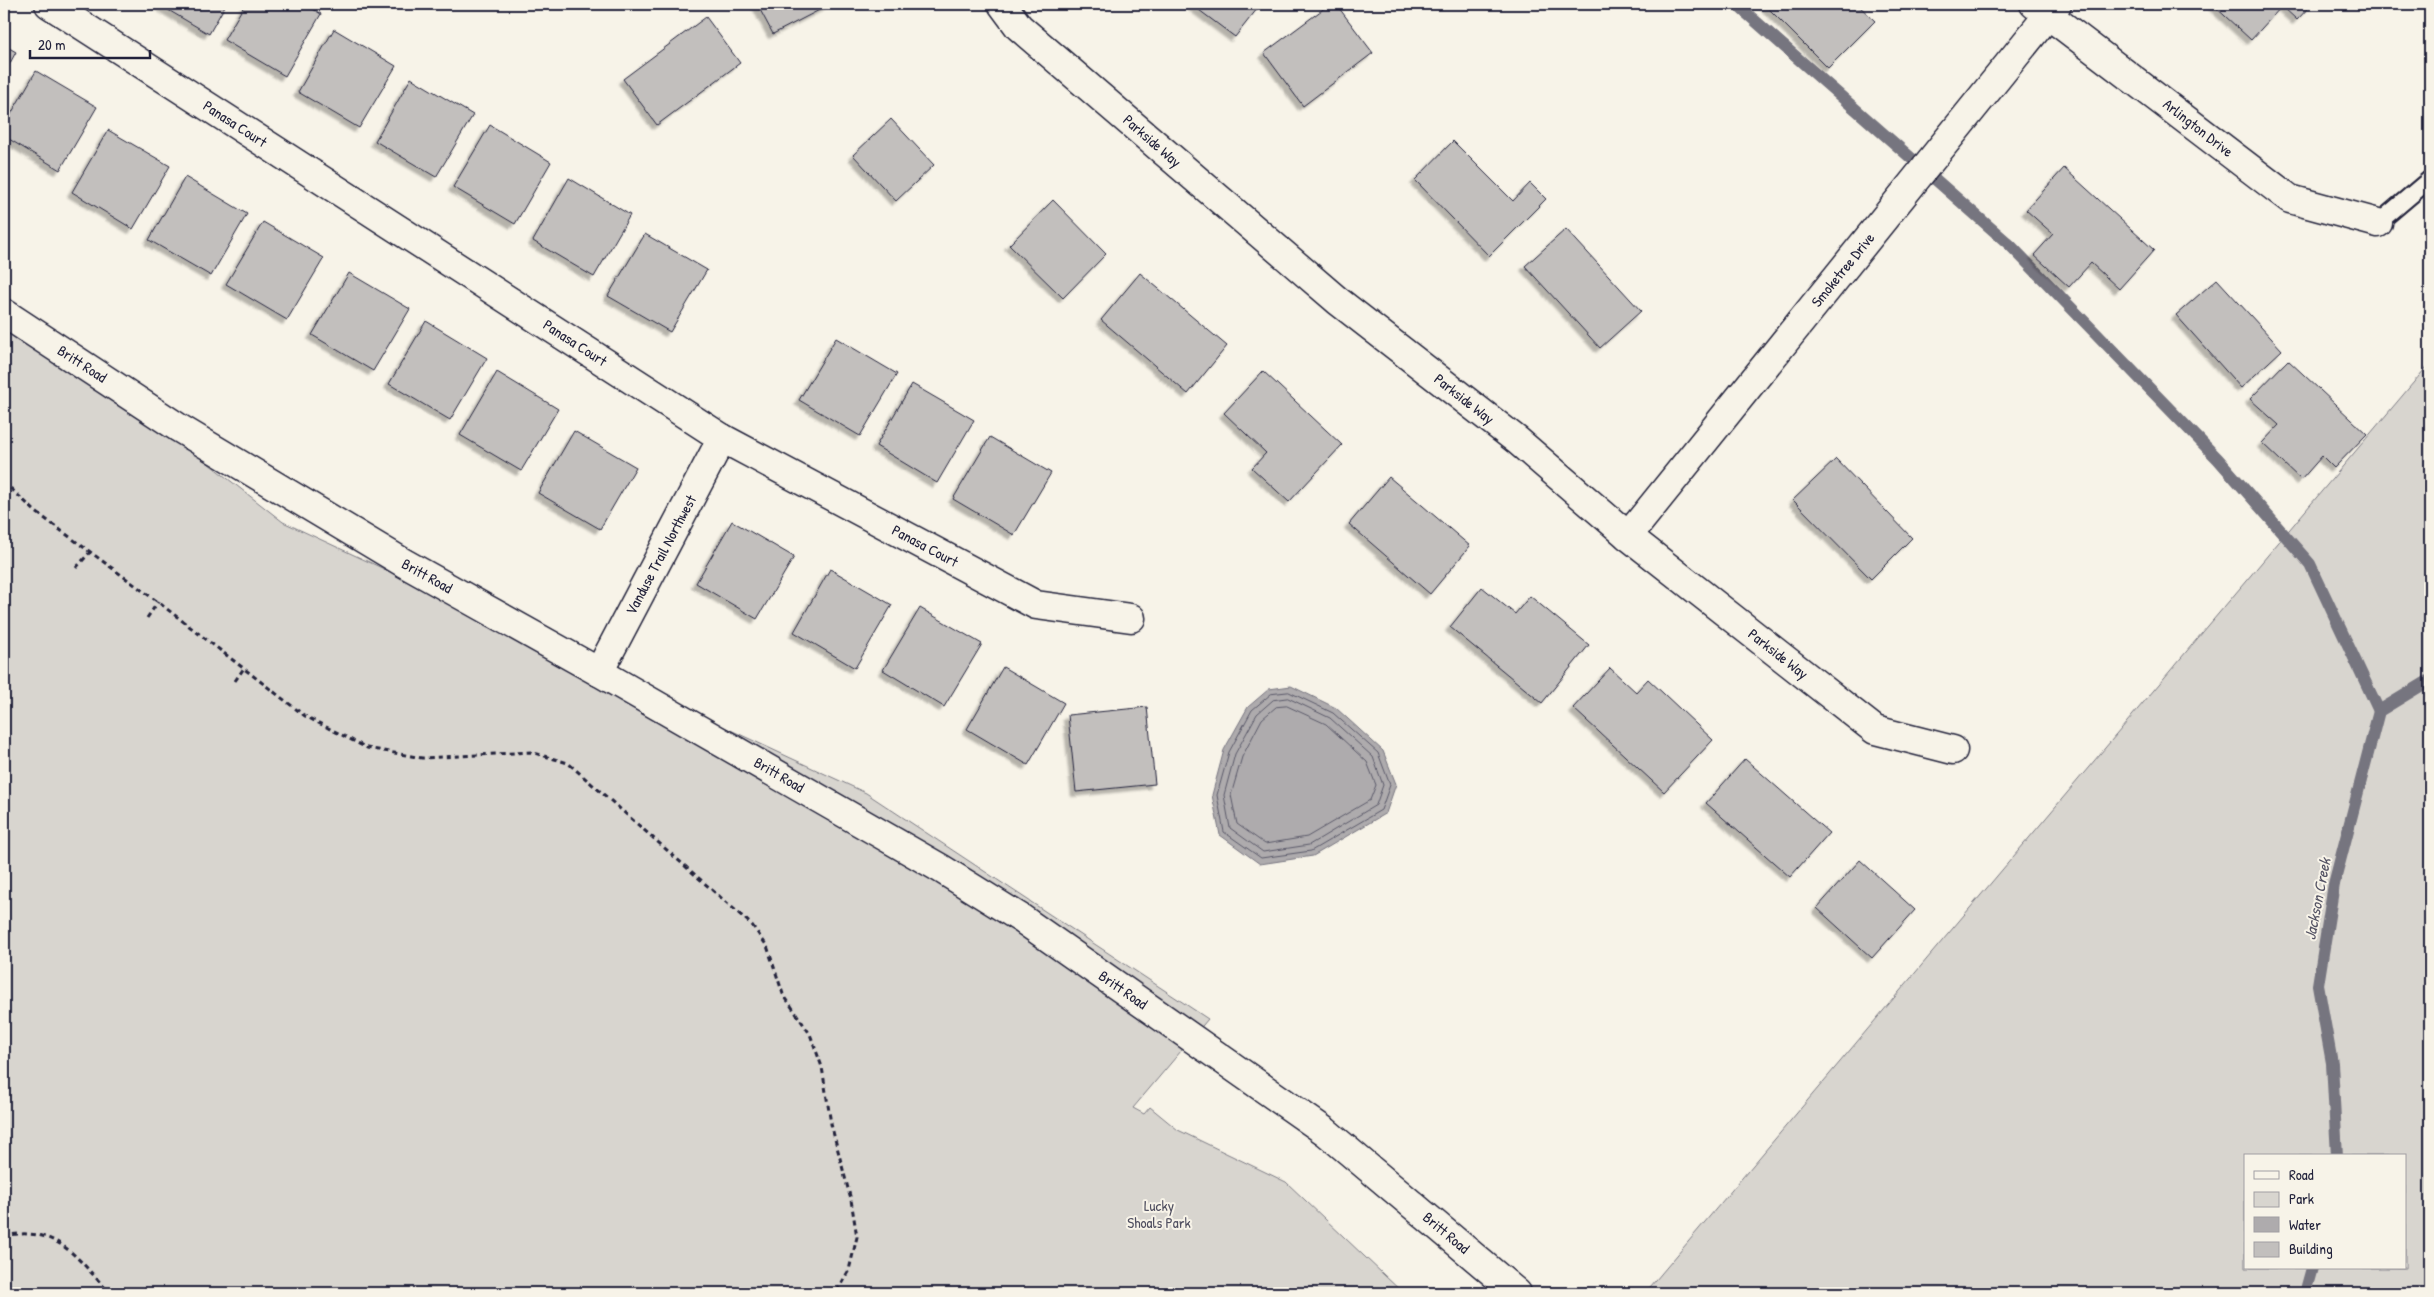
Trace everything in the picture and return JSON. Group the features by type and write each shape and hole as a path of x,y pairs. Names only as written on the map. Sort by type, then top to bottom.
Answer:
{"street":[{"name":"Panasa Court","path":"49,4 722,438 1036,605 1131,618"},
{"name":"Parkside Way","path":"1002,4 1019,27 1330,294 1518,441 1628,536 1875,730 1953,750"},
{"name":"Smoketree Drive","path":"1628,536 2047,7"},
{"name":"Arlington Drive","path":"2047,7 2290,199 2378,223"},
{"name":"Britt Road","path":"4,313 178,428 370,543 932,863 1022,919 1326,1132 1518,1293"},
{"name":"Vanduse Trail Northwest","path":"599,672 722,438"}],"lane":[{"path":"2378,223 2430,179"}],"path":[{"path":"4,482 36,512 158,602 305,716 367,748 422,758 531,752 568,763 752,925 767,946 783,994 810,1034 822,1067 831,1124 851,1200 857,1237 850,1270 836,1293"},
{"path":"76,568 90,552"},
{"path":"147,618 158,602"},
{"path":"234,681 244,668"},
{"path":"4,1236 24,1232 47,1236 64,1246 110,1293"}],"green space":[{"name":"Lucky Shoals Park","path":"4,303 283,522 866,793 1208,1019 1133,1108 1144,1114 1150,1107 1178,1130 1286,1182 1403,1293 4,1293"},
{"path":"2430,363 2430,1289 2427,1293 1645,1293"}],"water":[{"path":"1291,686 1336,708 1383,751 1396,784 1386,813 1313,856 1260,864 1220,835 1212,795 1224,750 1248,707 1269,689"}],"building":[{"path":"158,4 226,4 209,34"},
{"path":"245,4 305,4 321,14 285,76 224,40"},
{"path":"757,4 831,4 773,34"},
{"path":"1191,4 1261,4 1235,37"},
{"path":"1330,4 1336,4 1373,53 1303,106 1264,53"},
{"path":"1764,4 1857,4 1875,21 1828,68"},
{"path":"2212,4 2312,4 2297,20 2282,6 2251,40"},
{"path":"706,17 740,63 657,125 623,79"},
{"path":"334,29 396,66 359,128 298,92"},
{"path":"4,45 16,52 4,74"},
{"path":"36,71 97,107 60,170 4,136 4,126"},
{"path":"411,78 473,115 436,177 375,141"},
{"path":"891,119 934,165 896,201 853,155"},
{"path":"490,125 551,162 515,224 453,187"},
{"path":"108,130 170,166 133,229 72,192"},
{"path":"1453,141 1513,201 1530,183 1546,199 1489,256 1415,180"},
{"path":"2064,168 2154,250 2119,289 2091,263 2069,287 2034,255 2053,234 2026,210"},
{"path":"185,177 247,214 211,276 149,240"},
{"path":"569,178 630,215 594,277 533,241"},
{"path":"1053,200 1106,254 1063,298 1009,245"},
{"path":"263,222 324,258 287,320 226,284"},
{"path":"1566,229 1641,311 1600,348 1525,266"},
{"path":"645,234 707,270 670,332 608,296"},
{"path":"349,273 410,309 373,371 312,335"},
{"path":"1140,273 1227,346 1188,394 1101,320"},
{"path":"2217,279 2282,350 2241,388 2176,315"},
{"path":"426,321 487,358 450,420 389,384"},
{"path":"836,338 897,374 860,436 799,400"},
{"path":"2288,360 2367,434 2334,468 2322,456 2301,480 2262,443 2279,425 2250,399"},
{"path":"1263,371 1342,445 1289,502 1252,468 1266,453 1224,413"},
{"path":"497,372 558,409 521,471 460,435"},
{"path":"912,384 974,420 937,483 876,446"},
{"path":"574,431 636,467 600,529 538,493"},
{"path":"990,437 1051,473 1014,535 953,499"},
{"path":"1836,459 1912,538 1871,579 1793,500"},
{"path":"1389,477 1470,546 1430,594 1349,524"},
{"path":"732,521 794,557 757,619 696,583"},
{"path":"830,569 892,605 855,668 794,632"},
{"path":"1482,587 1515,614 1530,596 1589,645 1542,703 1450,627"},
{"path":"920,608 982,644 944,707 883,670"},
{"path":"1003,667 1064,703 1028,765 967,729"},
{"path":"1610,668 1636,692 1648,679 1713,740 1664,792 1573,708"},
{"path":"1147,707 1155,784 1076,792 1068,715"},
{"path":"1745,759 1829,833 1790,877 1706,803"},
{"path":"1860,860 1915,910 1872,958 1817,908"}],"waterway":[{"path":"1736,4 2010,245 2218,459 2310,564 2379,711"},
{"name":"Jackson Creek","path":"2337,1154 2332,1063 2318,985 2334,884 2379,711 2430,680"},
{"name":"Jackson Creek","path":"2305,1293 2311,1270"}]}
